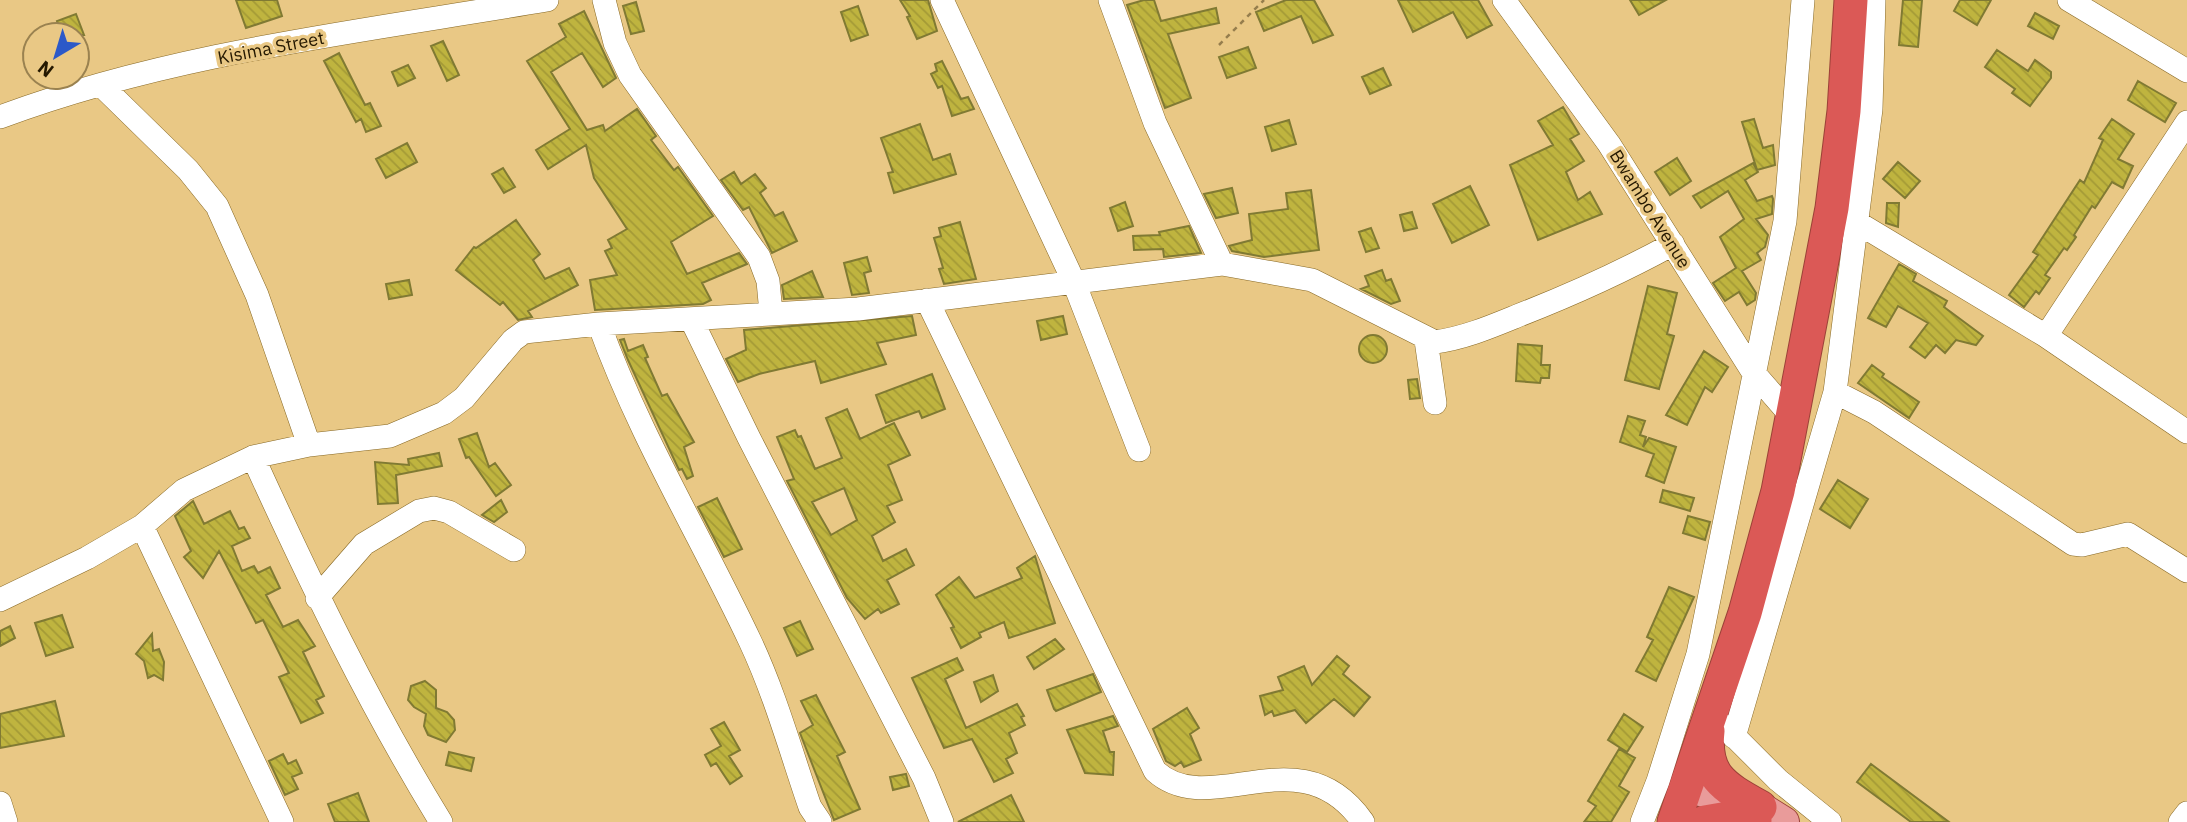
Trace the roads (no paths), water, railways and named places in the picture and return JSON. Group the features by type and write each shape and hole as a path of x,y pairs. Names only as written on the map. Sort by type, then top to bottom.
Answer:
{"highway":[{"path":"1764,818 1728,818 1687,808 1719,724 1778,491 1793,418 1832,208 1844,111 1851,0"},
{"path":"1719,724 1707,748 1709,764 1716,776 1764,818"}],"street":[{"name":"Kisima Street","path":"0,117 101,85 299,42 547,0"},
{"path":"604,0 615,43 630,75 759,257 768,281 771,313"},
{"path":"942,0 1073,280 1139,450"},
{"path":"1110,0 1155,123 1222,264"},
{"name":"Bwambo Avenue","path":"1504,0 1609,144 1752,372 1793,418"},
{"path":"1642,822 1698,654 1752,372 1785,221 1803,0"},
{"path":"1830,822 1778,780 1719,724 1835,392 1871,110 1874,0"},
{"path":"2069,0 2187,71"},
{"path":"101,85 188,170 217,206 257,295 309,445"},
{"path":"2046,336 2187,122"},
{"path":"1858,223 2046,336 2187,432"},
{"path":"0,600 87,558 142,526 184,490 253,457 309,445 370,440 413,428 464,398 513,340 524,332 599,324 692,321 771,313 858,309 1073,280 1222,264 1312,280 1426,340 1451,340 1491,327 1616,275 1673,244"},
{"path":"927,300 1154,771 1166,781 1180,787 1209,788 1279,779 1313,783 1330,789 1349,803 1363,822"},
{"path":"692,321 749,438 924,778 942,822"},
{"path":"599,324 618,376 751,643 810,807 820,822"},
{"path":"1426,340 1435,403"},
{"path":"1835,392 1874,412 2074,544 2082,545 2128,534 2187,571"},
{"path":"253,457 317,598 395,747 440,822"},
{"path":"317,598 364,544 384,529 419,511 434,508 449,512 514,550"},
{"path":"142,526 282,822"},
{"path":"0,803 6,822"},
{"path":"2180,822 2187,813"}]}
